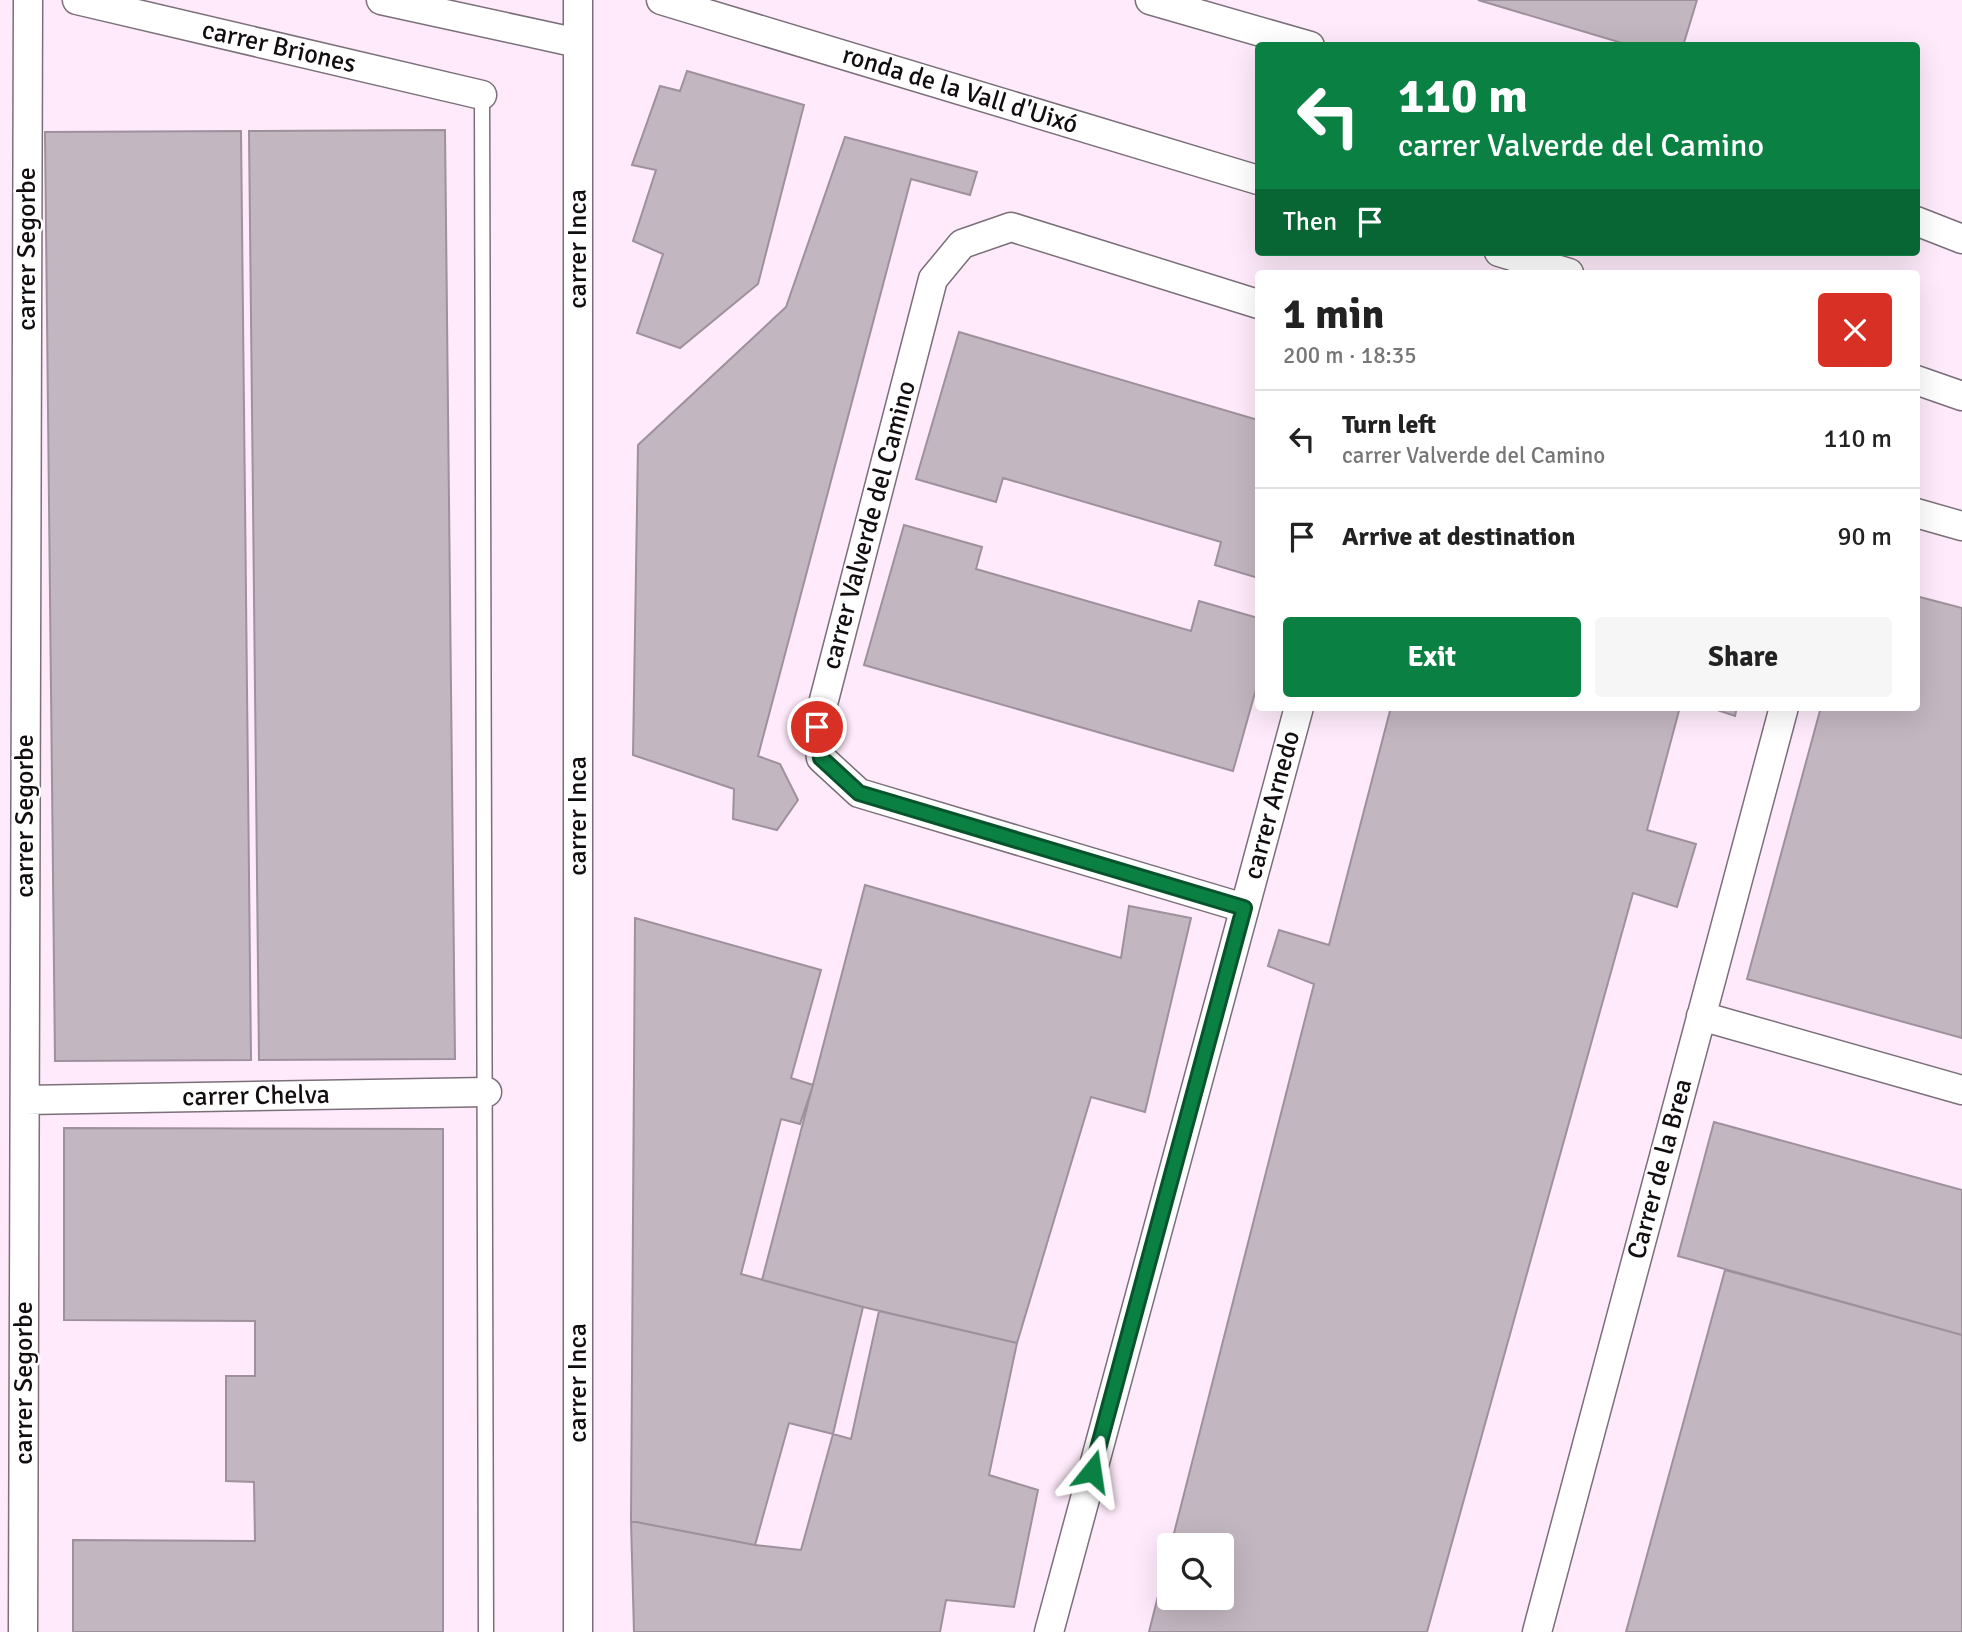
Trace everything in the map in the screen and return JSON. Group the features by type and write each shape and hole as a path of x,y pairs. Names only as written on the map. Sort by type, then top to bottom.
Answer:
{"street":[{"name":"carrer Segorbe","path":"23,1632 11,1580 24,1100 28,0"},
{"name":"carrer Briones","path":"77,0 482,95"},
{"path":"381,0 578,43"},
{"name":"carrer Inca","path":"578,0 578,1632"},
{"name":"ronda de la Vall d'Uixó","path":"661,0 1255,179"},
{"path":"1164,3 1296,42"},
{"path":"1920,223 1962,239"},
{"name":"carrer Valverde del Camino","path":"1244,908 859,793 821,758 817,727 933,279 962,244 1011,227 1255,303"},
{"path":"1512,256 1559,270"},
{"path":"1920,381 1962,396"},
{"path":"1920,514 1962,526"},
{"name":"carrer Arnedo","path":"1049,1632 1297,711"},
{"name":"Carrer de la Brea","path":"1537,1632 1783,711"},
{"path":"1701,1016 1962,1090"},
{"name":"carrer Chelva","path":"24,1100 486,1092"}],"lane":[{"path":"482,95 486,1632"}],"shaded area":[{"path":"0,0 1962,0 1962,1632 0,1632"}],"building":[{"path":"1478,0 1697,0 1684,42 1619,42"},
{"path":"687,71 804,105 758,284 680,348 637,333 663,254 633,241 656,170 632,165 660,86 680,91"},
{"path":"445,130 455,1059 259,1060 249,131"},
{"path":"241,131 251,1060 55,1061 45,132"},
{"path":"845,137 977,172 970,195 911,179 758,756 780,764 798,800 777,830 733,819 734,789 633,755 638,445 786,307"},
{"path":"959,332 1255,419 1255,577 1215,565 1221,542 1003,478 996,502 916,479"},
{"path":"904,525 982,547 976,569 1191,631 1199,601 1255,617 1255,693 1233,771 864,665"},
{"path":"1920,597 1962,608 1962,1038 1747,979 1820,711 1920,711"},
{"path":"1390,711 1679,711 1647,830 1696,844 1677,907 1633,893 1427,1632 1149,1632 1157,1600 1157,1610 1234,1610 1234,1533 1174,1533 1314,984 1268,966 1279,930 1329,945"},
{"path":"1720,711 1736,711 1735,716"},
{"path":"865,885 1121,958 1129,906 1191,918 1145,1112 1091,1097 1017,1343 762,1280"},
{"path":"635,918 821,970 791,1078 813,1085 800,1124 781,1119 741,1274 863,1307 833,1434 789,1423 755,1545 631,1521"},
{"path":"1714,1122 1962,1190 1962,1335 1678,1256"},
{"path":"64,1128 443,1129 443,1632 73,1632 73,1540 255,1541 254,1482 226,1481 226,1376 255,1376 255,1321 64,1320"},
{"path":"1725,1270 1962,1335 1962,1632 1626,1632"},
{"path":"879,1311 1017,1343 989,1475 1038,1490 1014,1607 946,1600 940,1632 634,1632 631,1521 755,1545 801,1550 833,1434 851,1439"}],"route":[{"path":"817,727 821,758 859,793 1244,908 1092,1471"}]}
